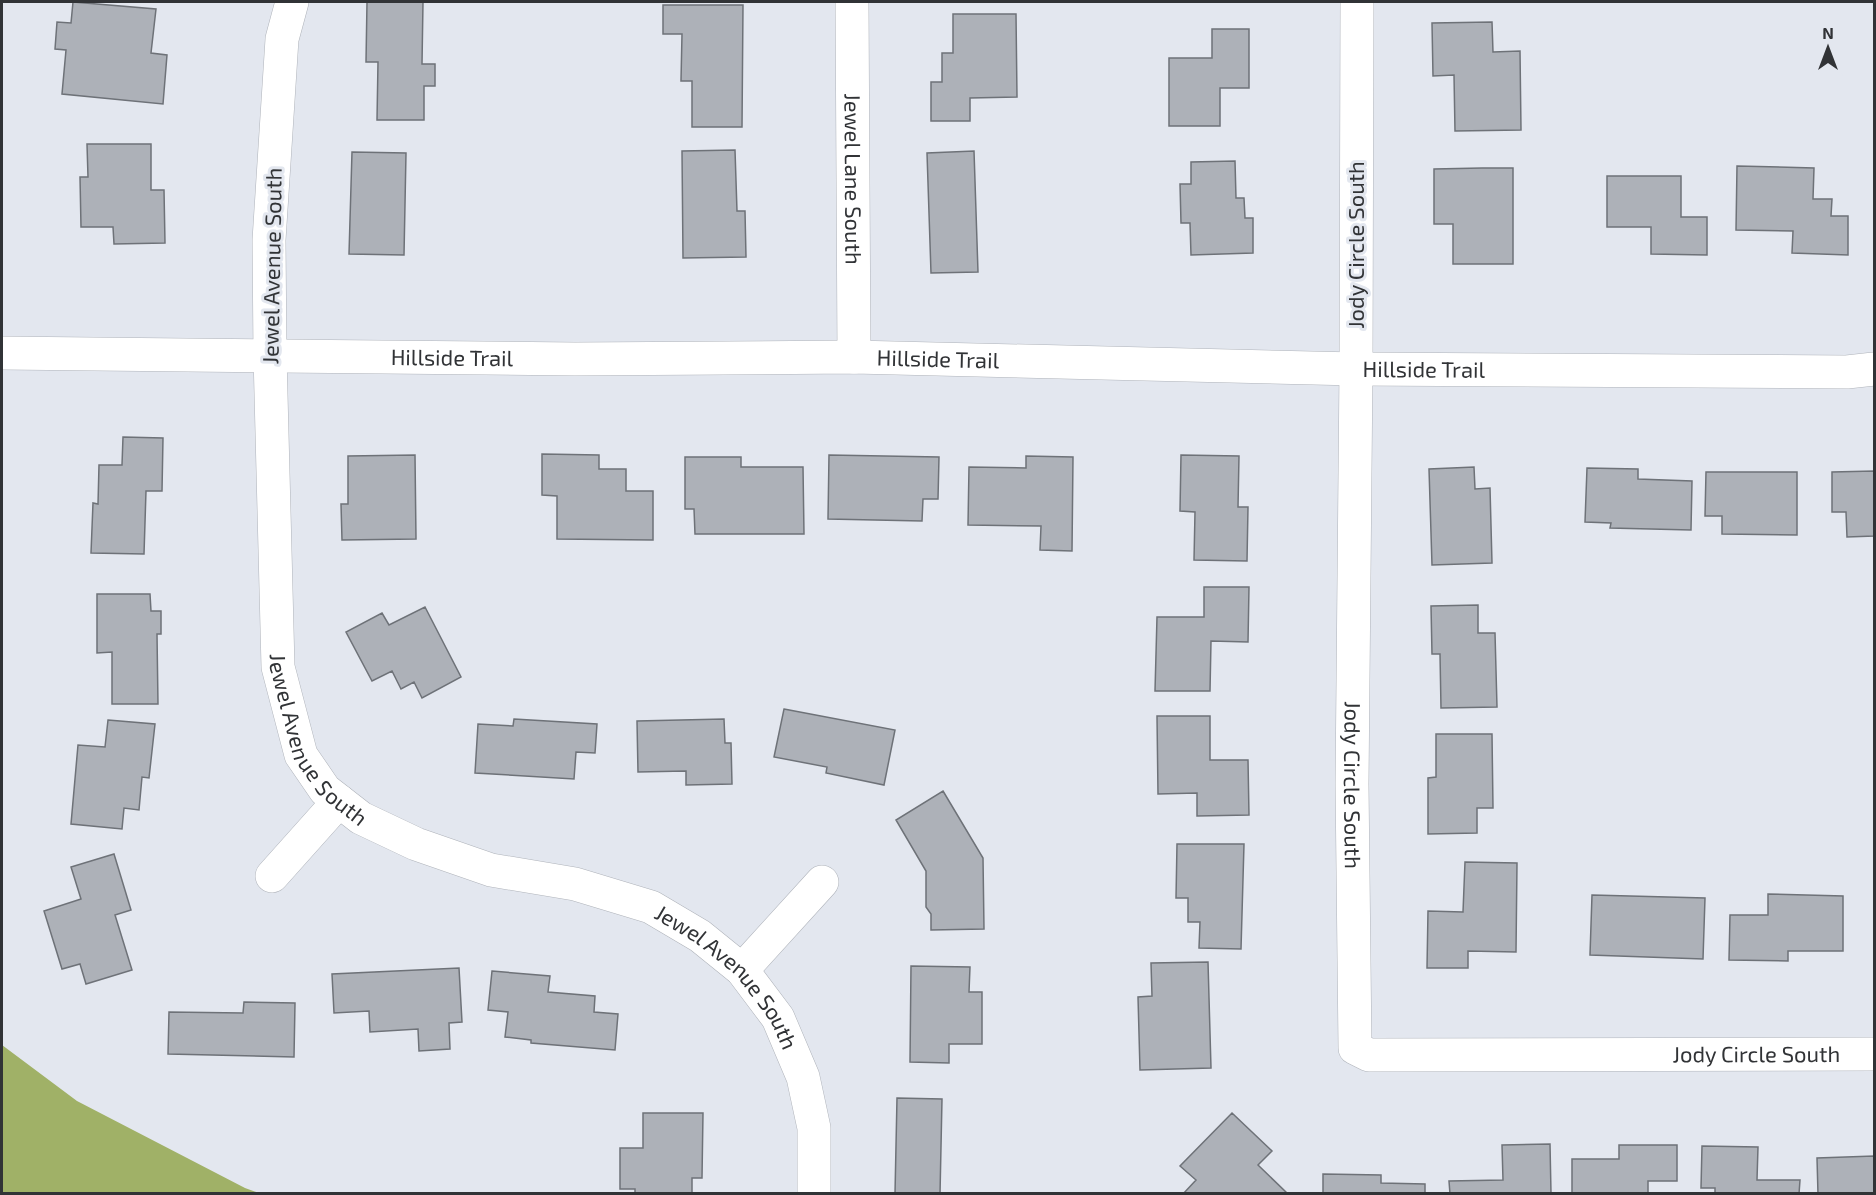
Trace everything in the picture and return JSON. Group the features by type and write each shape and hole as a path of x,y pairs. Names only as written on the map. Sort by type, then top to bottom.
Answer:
{"street":[{"name":"Jewel Avenue South","path":"292,2 282,39 274,158 269,240 270,355 278,667 301,755 325,790 361,818 416,844 491,870 574,884 651,907 700,936 742,970 778,1018 803,1077 814,1128 814,1194"},
{"name":"Jewel Lane South","path":"852,2 854,357"},
{"name":"Jody Circle South","path":"1357,2 1352,772 1355,1048 1369,1055 1875,1054"},
{"name":"Hillside Trail","path":"2,353 575,359 854,357 1356,369 1835,372 1875,369"},
{"path":"272,876 339,801"},
{"path":"742,970 822,882"}],"green space":[{"path":"2,1045 77,1101 245,1188 259,1193 2,1193"}],"building":[{"path":"73,2 156,9 151,53 167,55 163,104 62,94 66,50 55,49 57,22 71,23"},
{"path":"367,2 423,2 422,64 435,64 435,86 424,86 424,120 377,120 378,62 366,62"},
{"path":"663,5 743,5 742,127 692,127 692,81 681,81 682,34 663,34"},
{"path":"953,14 1016,14 1017,97 970,98 970,121 931,121 931,82 942,82 942,53 953,53"},
{"path":"1492,22 1493,52 1520,51 1521,130 1455,131 1454,75 1433,76 1432,23"},
{"path":"1212,29 1249,29 1249,88 1220,88 1220,126 1169,126 1169,58 1212,58"},
{"path":"87,144 151,144 151,190 164,190 165,243 114,244 113,227 81,227 80,177 88,177"},
{"path":"735,150 737,211 745,211 746,257 683,258 682,151"},
{"path":"974,151 978,272 931,273 927,153"},
{"path":"352,152 406,153 404,255 349,254"},
{"path":"1235,161 1236,198 1244,198 1245,218 1253,218 1253,253 1191,255 1190,223 1181,223 1180,184 1191,184 1191,162"},
{"path":"1737,166 1814,168 1813,199 1832,199 1831,216 1848,216 1848,255 1792,253 1793,231 1736,230"},
{"path":"1513,168 1513,264 1453,264 1453,224 1434,224 1434,169"},
{"path":"1607,176 1681,176 1681,217 1707,217 1707,255 1651,254 1651,227 1607,227"},
{"path":"123,437 163,438 162,491 146,491 144,554 91,553 93,503 98,504 99,465 122,465"},
{"path":"542,454 599,455 599,469 626,469 626,491 653,491 653,540 557,539 557,496 542,495"},
{"path":"415,455 416,539 342,540 341,504 348,504 348,456"},
{"path":"829,455 939,457 938,499 923,499 922,521 828,519"},
{"path":"1181,455 1239,456 1238,507 1248,507 1247,561 1194,560 1195,512 1180,511"},
{"path":"1026,456 1073,457 1072,551 1040,550 1041,526 968,525 969,467 1026,468"},
{"path":"685,457 741,457 741,467 803,467 804,534 695,534 694,509 685,509"},
{"path":"1474,467 1475,489 1490,488 1492,563 1432,565 1429,469"},
{"path":"1587,468 1638,469 1638,479 1692,481 1691,530 1610,528 1611,523 1585,522"},
{"path":"1874,471 1874,536 1847,537 1846,512 1832,512 1832,472"},
{"path":"1706,472 1797,472 1797,535 1722,534 1722,516 1705,516"},
{"path":"1204,587 1249,587 1248,642 1211,641 1210,691 1155,691 1157,617 1204,617"},
{"path":"97,594 150,594 151,611 161,611 161,634 157,634 158,704 112,704 112,652 97,653"},
{"path":"1478,605 1478,633 1495,633 1497,707 1441,708 1440,654 1432,654 1431,606"},
{"path":"425,607 461,677 422,698 414,682 401,689 392,671 372,681 346,632 382,613 389,625"},
{"path":"784,709 895,730 884,785 826,773 827,767 774,757"},
{"path":"1157,716 1210,716 1210,760 1248,760 1249,815 1197,816 1197,793 1158,794"},
{"path":"514,719 597,724 595,753 576,752 574,779 475,773 478,724 513,726"},
{"path":"724,719 725,743 731,743 732,784 686,785 686,771 638,772 637,721"},
{"path":"108,720 155,724 149,778 142,777 139,810 124,808 122,829 71,824 78,745 105,747"},
{"path":"1436,734 1492,734 1493,808 1477,808 1477,833 1428,834 1428,778 1436,777"},
{"path":"943,791 983,858 984,929 931,930 931,914 926,907 926,871 896,820"},
{"path":"1177,844 1244,844 1241,949 1199,948 1200,922 1188,922 1188,898 1176,898"},
{"path":"114,854 131,910 115,915 132,970 86,984 80,964 62,969 44,911 81,899 71,867"},
{"path":"1465,862 1517,863 1516,952 1468,951 1468,968 1427,968 1428,911 1463,912"},
{"path":"1768,894 1843,896 1843,951 1788,951 1788,961 1729,960 1730,915 1768,915"},
{"path":"1592,895 1705,898 1703,959 1590,955"},
{"path":"1208,962 1211,1068 1140,1070 1138,997 1152,996 1151,963"},
{"path":"911,966 970,967 969,992 982,992 982,1044 949,1044 949,1063 910,1062"},
{"path":"459,968 462,1022 449,1023 450,1049 419,1051 418,1029 370,1032 369,1011 334,1013 332,974"},
{"path":"492,971 550,976 548,992 595,996 594,1012 618,1014 615,1050 531,1043 531,1040 505,1037 508,1012 488,1010"},
{"path":"244,1002 295,1003 294,1057 168,1054 169,1012 243,1013"},
{"path":"897,1098 942,1099 940,1194 895,1194"},
{"path":"643,1113 703,1113 702,1178 692,1178 692,1194 635,1194 635,1189 620,1189 620,1148 643,1148"},
{"path":"1232,1113 1272,1151 1258,1165 1288,1194 1183,1194 1196,1180 1180,1166"},
{"path":"1550,1144 1551,1193 1450,1194 1449,1181 1503,1180 1502,1145"},
{"path":"1619,1145 1677,1145 1677,1181 1648,1181 1648,1194 1572,1194 1572,1159 1619,1159"},
{"path":"1702,1146 1758,1147 1757,1180 1800,1180 1799,1194 1715,1194 1715,1188 1701,1188"},
{"path":"1874,1156 1874,1194 1818,1194 1817,1158"},
{"path":"1323,1174 1381,1175 1381,1183 1425,1184 1425,1194 1323,1194"}]}
